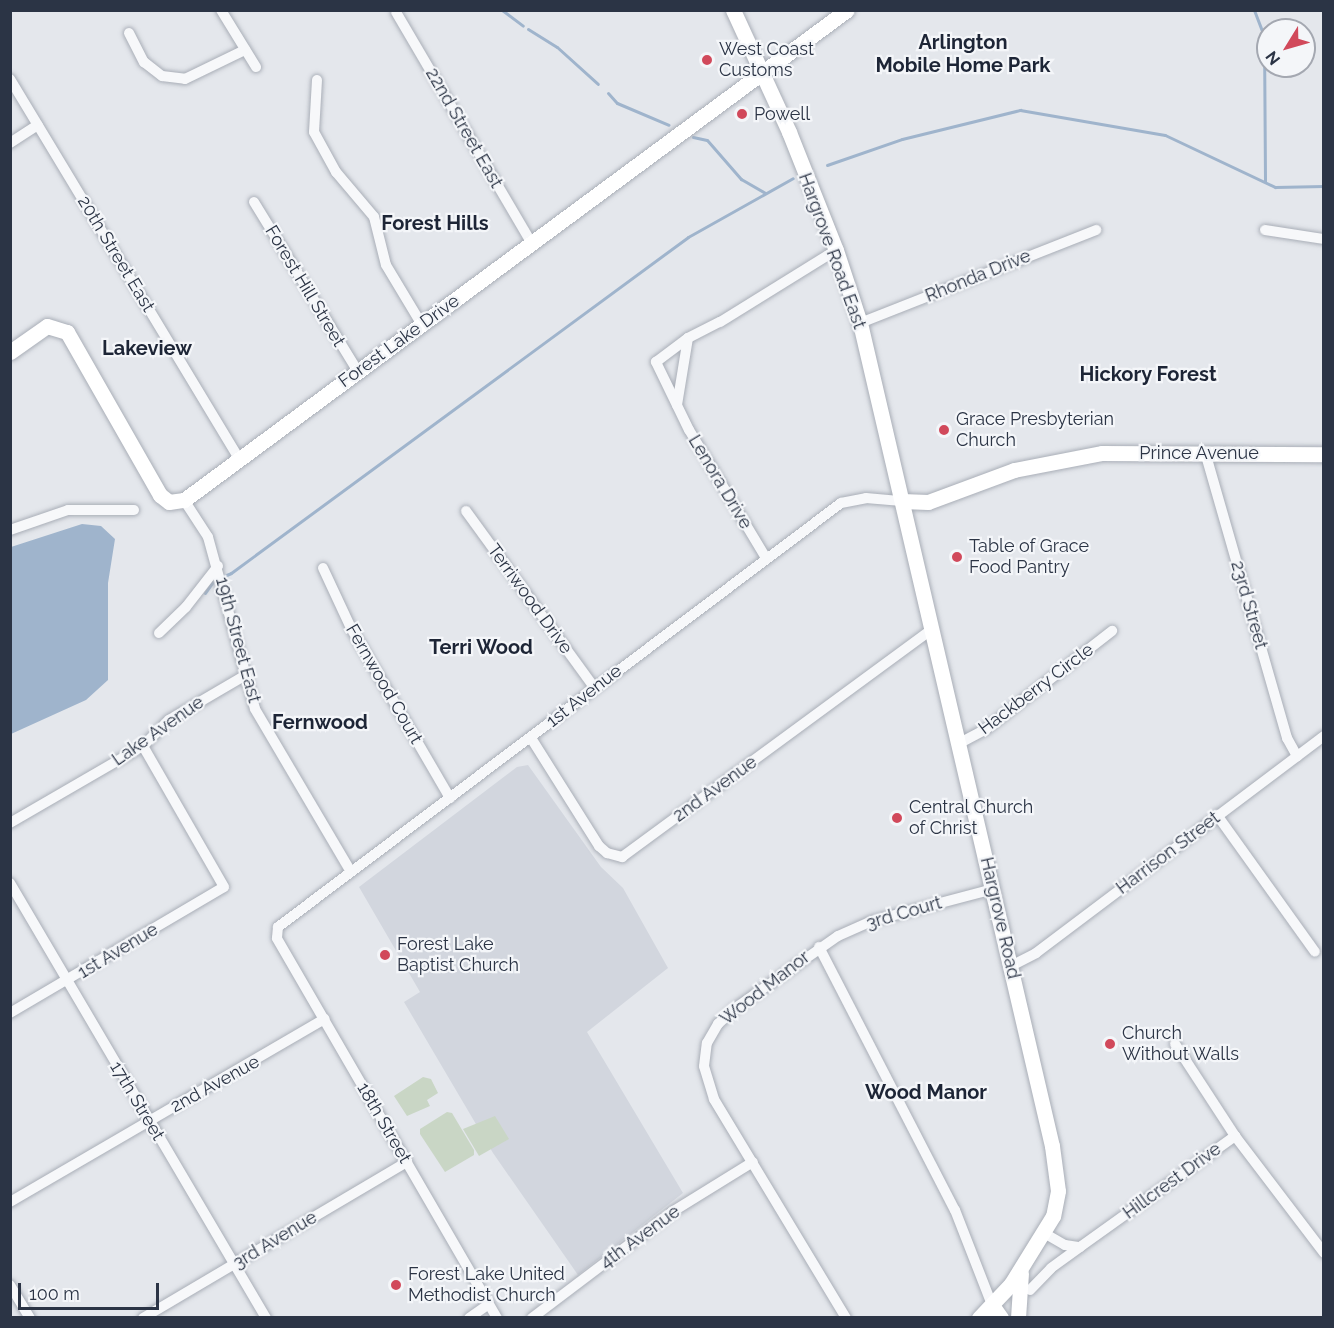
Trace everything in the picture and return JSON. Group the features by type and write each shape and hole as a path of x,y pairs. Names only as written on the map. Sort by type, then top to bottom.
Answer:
{"street":[{"path":"221,10 256,67"},
{"name":"Hargrove Road East","path":"733,10 836,250 860,323 903,501"},
{"name":"22nd Street East","path":"396,12 532,244"},
{"name":"Forest Lake Drive","path":"183,500 844,13"},
{"path":"129,33 144,63 162,76 185,79 245,50"},
{"name":"20th Street East","path":"10,79 240,460"},
{"path":"317,80 314,132 336,172 374,217 386,265 422,325"},
{"path":"10,143 38,125"},
{"name":"Forest Hill Street","path":"254,202 357,370"},
{"name":"Rhonda Drive","path":"860,323 1096,230"},
{"path":"1265,230 1323,239"},
{"name":"Lenora Drive","path":"766,558 677,405 656,362 688,338 711,328 836,250"},
{"path":"10,352 47,326 67,332 160,495 169,502 183,500"},
{"path":"677,405 688,338"},
{"name":"23rd Street","path":"1205,452 1287,738 1297,756"},
{"name":"Prince Avenue","path":"903,501 928,502 948,497 1014,470 1102,453 1323,454"},
{"name":"1st Avenue","path":"278,927 841,503 866,498 903,501"},
{"name":"19th Street East","path":"183,500 208,537 225,592 244,676 260,720 351,872"},
{"name":"Hargrove Road","path":"903,501 1057,1168 1056,1204 1044,1233 996,1311 979,1317"},
{"path":"10,530 68,510 134,510"},
{"name":"Terriwood Drive","path":"466,511 594,687"},
{"path":"159,633 186,607 218,566"},
{"name":"Fernwood Court","path":"323,568 351,628 450,798"},
{"name":"2nd Avenue","path":"531,738 599,846 608,854 622,857 932,629"},
{"name":"Hackberry Circle","path":"958,744 986,729 1112,631"},
{"name":"Lake Avenue","path":"10,823 143,746 169,720 244,676"},
{"name":"Harrison Street","path":"1011,966 1036,953 1323,736"},
{"name":"1st Avenue","path":"10,1013 68,982 224,887 143,746"},
{"path":"1217,815 1315,952"},
{"name":"17th Street","path":"10,883 266,1317"},
{"name":"3rd Court","path":"819,947 872,921 993,889"},
{"name":"18th Street","path":"278,927 277,938 498,1317"},
{"name":"Wood Manor","path":"846,1317 709,1088 704,1066 707,1043 726,1016 819,947 955,1210 996,1311"},
{"name":"2nd Avenue","path":"10,1202 325,1019"},
{"path":"1175,1044 1235,1136"},
{"name":"Hillcrest Drive","path":"1030,1290 1051,1268 1235,1136 1323,1253"},
{"name":"3rd Avenue","path":"142,1317 407,1162"},
{"name":"4th Avenue","path":"532,1317 672,1212 753,1162"},
{"path":"1044,1233 1065,1245 1080,1247"},
{"path":"1018,1317 1022,1267"},
{"path":"10,1285 30,1317"},
{"path":"469,1317 489,1304"}],"shaded area":[{"path":"528,765 601,867 623,888 668,968 587,1032 683,1193 578,1275 493,1153 404,1002 420,992 359,887 517,767"}],"green space":[{"path":"423,1077 431,1079 438,1093 427,1100 430,1106 407,1116 394,1096"},
{"path":"447,1112 452,1113 474,1150 474,1155 445,1172 420,1134 420,1129"},
{"path":"495,1116 509,1139 479,1156 463,1129"}],"water":[{"path":"82,524 101,526 115,539 108,583 108,680 86,700 11,734 11,547"}],"waterway":[{"path":"502,10 523,26"},
{"path":"1254,10 1264,36 1265,181"},
{"path":"528,29 557,47 598,84"},
{"path":"608,93 617,103 669,125"},
{"path":"827,165 902,139 1020,110 1165,135 1275,187 1324,186"},
{"path":"693,137 707,140 741,179 765,193"},
{"path":"205,593 214,580 231,573 688,237 793,178"}],"place":[{"name":"West Coast Customs","path":"707,60"},
{"name":"Powell","path":"742,114"},
{"name":"Grace Presbyterian Church","path":"944,430"},
{"name":"Table of Grace Food Pantry","path":"957,557"},
{"name":"Central Church of Christ","path":"897,818"},
{"name":"Forest Lake Baptist Church","path":"385,955"},
{"name":"Church Without Walls","path":"1110,1044"},
{"name":"Forest Lake United Methodist Church","path":"396,1285"}],"district":[{"name":"Arlington Mobile Home Park","path":"963,54"},
{"name":"Forest Hills","path":"435,223"},
{"name":"Lakeview","path":"147,348"},
{"name":"Hickory Forest","path":"1148,374"},
{"name":"Terri Wood","path":"481,647"},
{"name":"Fernwood","path":"320,722"},
{"name":"Wood Manor","path":"926,1092"}]}
